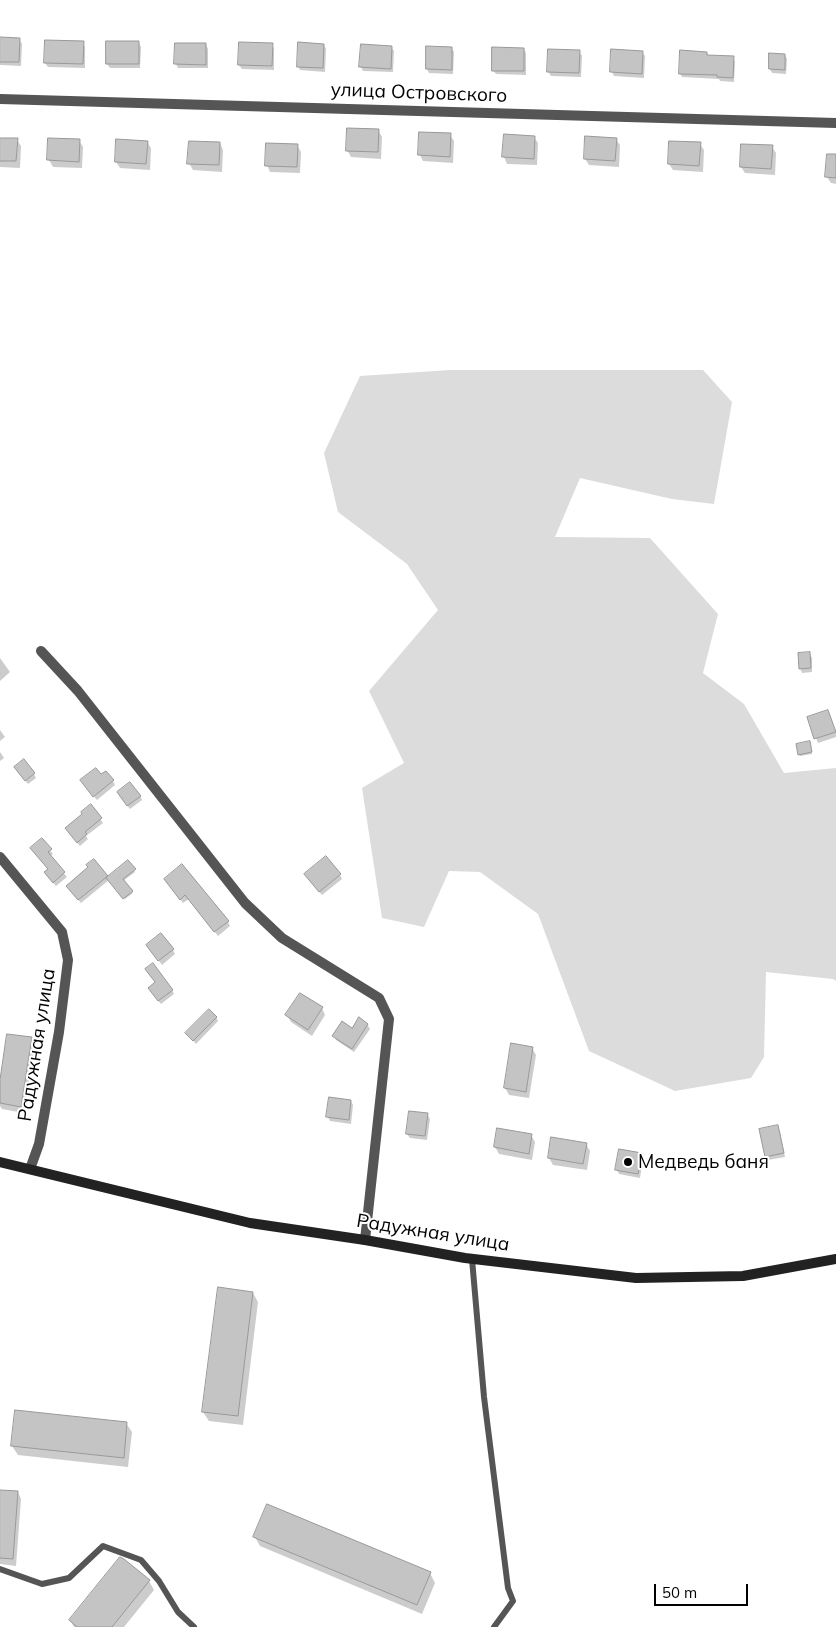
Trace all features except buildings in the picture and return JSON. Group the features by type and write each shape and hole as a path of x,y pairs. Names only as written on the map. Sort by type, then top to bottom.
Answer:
{"street":[{"name":"улица Островского","path":"0,99 836,123"},
{"path":"41,651 78,691 244,903 282,938 379,998 389,1019 366,1240"},
{"name":"Радужная улица","path":"0,858 62,932 68,960 39,1144 30,1169"},
{"name":"Радужная улица","path":"0,1162 250,1224 366,1240 472,1259 636,1278 743,1276 836,1259"}],"lane":[{"path":"472,1259 484,1397 508,1588 513,1601 494,1627"},
{"path":"0,1569 42,1584 69,1578 103,1546 141,1560 159,1581 178,1612 194,1627"}],"shaded area":[{"path":"450,370 703,370 732,402 714,504 672,499 580,478 555,537 650,538 718,614 703,673 744,704 784,773 836,768 836,981 833,979 766,972 764,1057 751,1078 675,1091 589,1051 538,914 480,872 449,871 424,927 382,918 362,788 404,763 369,691 438,610 407,564 338,512 324,453 360,376"}],"place":[{"name":"Медведь баня","path":"628,1162"}]}
